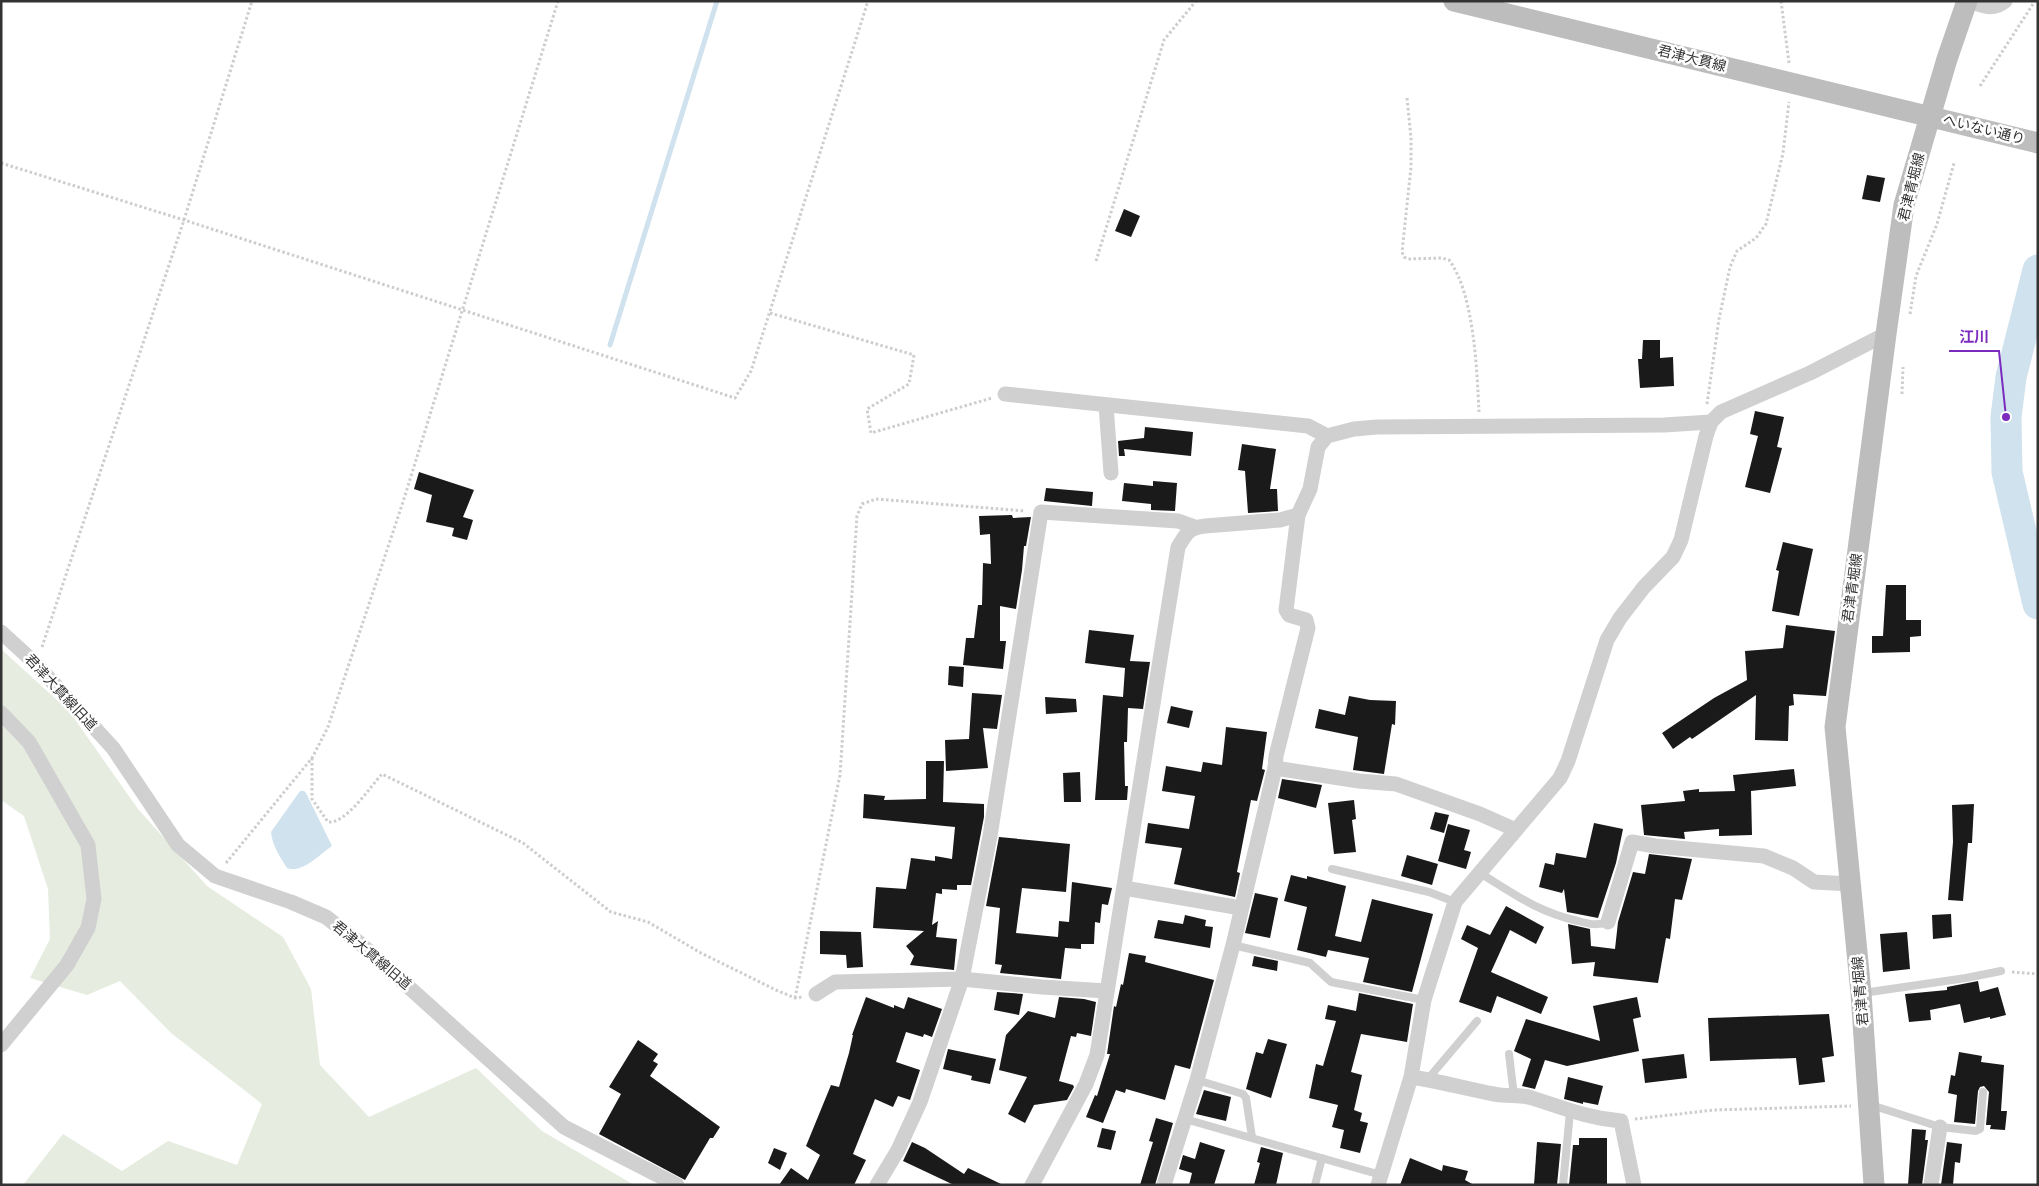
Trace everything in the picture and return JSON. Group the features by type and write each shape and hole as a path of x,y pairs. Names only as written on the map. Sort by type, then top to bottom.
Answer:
{"main road":[{"name":"君津大貫線","path":"1454,1 1930,115"},
{"name":"君津青堀線","path":"1874,1185 1860,993 1835,727 1904,205 1946,59 1968,1"},
{"name":"へいない通り","path":"1930,115 2038,143"}],"street":[{"path":"1968,1 1988,8 2005,1"},
{"path":"1164,1185 1198,1080 1233,945 1275,768 1276,756 1308,628 1306,620 1289,615 1286,610 1298,515 1310,489 1318,447 1327,436 1354,429 1377,427 1664,425 1708,422 1721,412 1810,373 1886,334"},
{"path":"1005,394 1308,426 1327,436"},
{"path":"1106,404 1111,473"},
{"path":"1379,1180 1412,1077 1424,1000 1455,902 1560,778 1607,640 1620,618 1644,587 1673,557 1681,540 1708,422"},
{"path":"876,1185 898,1150 920,1102 962,979 991,827 1041,512 1178,521 1194,527 1280,520 1298,515"},
{"path":"1032,1185 1086,1084 1097,1055 1178,547 1188,531 1194,527"},
{"name":"君津大貫線旧道","path":"1,632 36,664 113,748 178,846 215,876 290,902 326,917 362,944 564,1127 677,1185"},
{"path":"1,713 29,742 88,845 94,899 88,928 67,965 1,1045"},
{"path":"1275,768 1359,781 1396,784 1480,814 1516,830"},
{"path":"1608,922 1632,842 1655,846 1764,856 1793,868 1814,882 1850,884"},
{"path":"1124,888 1241,908"},
{"path":"816,994 835,982 962,979 1107,991"},
{"path":"1412,1077 1496,1095 1530,1097 1570,1112 1599,1119 1621,1121 1634,1185"},
{"path":"1931,1185 1940,1127"}],"lane":[{"path":"1332,869 1429,892 1455,902"},
{"path":"1480,874 1527,903 1554,916 1598,926 1608,922"},
{"path":"1233,945 1310,963 1331,982 1424,1000"},
{"path":"1860,993 1966,978 2001,970"},
{"path":"1427,1080 1477,1021"},
{"path":"1509,1054 1514,1096"},
{"path":"1198,1080 1243,1094 1246,1098 1252,1137"},
{"path":"1869,1105 1940,1127 1969,1132 1980,1129 1983,1092"},
{"path":"1563,1185 1570,1112"},
{"path":"1185,1119 1322,1158 1379,1180"},
{"path":"1315,1185 1322,1158"}],"path":[{"path":"36,664 184,220 252,1"},
{"path":"215,876 312,758 328,727 403,502 558,1"},
{"path":"1,163 184,220 734,398 751,371 868,1"},
{"path":"1096,261 1164,40 1196,1"},
{"path":"1708,422 1708,388 1730,267 1737,251 1756,238 1766,224 1783,153 1792,82 1781,1"},
{"path":"1980,86 2035,1"},
{"path":"1407,98 1411,138 1402,252 1404,258 1408,259 1442,258 1449,260 1457,273 1475,344 1480,426"},
{"path":"1909,322 1916,276 1938,224 1954,163"},
{"path":"770,313 914,355 908,384 867,409 871,433 1005,394"},
{"path":"1902,394 1903,366"},
{"path":"795,998 840,774 856,516 862,504 876,499 1041,512"},
{"path":"312,758 312,798 328,822 334,822 344,817 382,774 523,843 611,912 648,922 701,953 795,998 816,994"},
{"path":"2001,970 2038,974"},
{"path":"1621,1121 1714,1110 1869,1105"}],"shaded area":[{"path":"1,649 69,711 138,809 207,886 283,937 311,989 320,1065 369,1117 476,1068 542,1131 634,1185 23,1185 63,1134 122,1171 168,1141 237,1165 262,1104 171,1033 120,981 87,995 30,978 50,939 48,889 24,816 1,800"}],"water":[{"path":"300,791 306,793 332,846 305,866 293,869 287,868 279,855 271,832"}],"building":[{"path":"1867,175 1885,178 1880,202 1862,199"},
{"path":"1124,209 1140,216 1131,237 1115,231"},
{"path":"1643,340 1660,340 1660,358 1673,357 1674,386 1640,388 1638,359 1642,359"},
{"path":"1755,411 1784,417 1777,447 1782,448 1770,493 1745,487 1758,436 1750,434"},
{"path":"1145,427 1193,432 1191,456 1124,449 1125,456 1119,456 1118,441 1144,438"},
{"path":"1242,444 1276,449 1270,489 1277,489 1278,511 1248,513 1245,471 1238,470"},
{"path":"419,472 474,490 463,517 473,520 467,540 452,536 454,528 426,522 432,495 414,489"},
{"path":"1153,481 1177,483 1175,511 1151,510 1151,504 1122,501 1124,483 1153,486"},
{"path":"1046,488 1093,492 1092,506 1044,501"},
{"path":"1012,515 1013,518 1031,517 1026,546 1024,546 1016,609 1000,606 1000,641 1006,641 1003,669 963,665 966,638 974,638 978,605 982,605 983,563 991,564 990,534 980,535 979,516"},
{"path":"1783,542 1813,549 1799,616 1772,611 1779,571 1776,570"},
{"path":"1886,585 1906,585 1906,620 1921,620 1921,636 1910,637 1910,652 1872,653 1872,636 1883,636"},
{"path":"1786,625 1835,631 1826,696 1793,694 1794,705 1789,706 1788,741 1755,740 1756,695 1692,739 1690,737 1673,749 1662,733 1714,698 1747,680 1745,651 1783,648"},
{"path":"1089,630 1134,635 1130,661 1150,662 1143,709 1128,708 1127,742 1124,742 1125,786 1128,786 1127,800 1095,800 1103,695 1123,697 1125,668 1085,663"},
{"path":"949,666 964,667 963,687 948,685"},
{"path":"972,693 1002,695 997,729 983,728 988,768 946,771 945,740 969,739"},
{"path":"1349,696 1370,700 1396,701 1395,725 1392,724 1384,774 1353,770 1358,737 1315,728 1319,709 1345,715"},
{"path":"1045,697 1076,699 1077,712 1046,714"},
{"path":"1171,706 1193,711 1189,728 1167,723"},
{"path":"1226,727 1267,732 1262,769 1265,770 1257,801 1251,800 1237,872 1240,873 1235,897 1174,884 1182,848 1145,843 1148,823 1189,829 1195,796 1162,791 1166,766 1201,772 1203,762 1222,765"},
{"path":"926,761 944,761 943,802 984,804 984,817 971,885 957,885 957,890 942,889 942,894 936,893 932,925 938,921 936,937 957,939 954,970 910,965 914,956 906,946 924,931 873,928 876,887 906,889 911,858 935,861 935,856 952,859 955,827 863,818 864,794 885,796 884,800 926,799"},
{"path":"1794,769 1796,786 1751,791 1752,835 1719,836 1719,829 1684,832 1685,839 1644,835 1641,805 1685,801 1683,791 1699,789 1699,792 1735,791 1733,775"},
{"path":"1080,772 1081,802 1064,802 1063,773"},
{"path":"1282,779 1322,785 1316,808 1278,798"},
{"path":"1354,800 1356,819 1352,820 1356,852 1334,854 1328,803"},
{"path":"1974,804 1972,843 1968,843 1963,901 1948,900 1953,842 1952,805"},
{"path":"1435,812 1449,815 1444,833 1430,829"},
{"path":"1594,823 1623,829 1616,863 1598,918 1567,912 1564,889 1562,893 1539,887 1545,863 1554,865 1556,853 1586,858"},
{"path":"1448,824 1470,830 1464,850 1471,852 1466,869 1438,861"},
{"path":"999,837 1070,844 1066,892 1022,888 1016,933 1058,937 1059,921 1069,922 1072,882 1112,888 1108,905 1102,904 1100,923 1095,922 1094,944 1081,944 1081,949 1065,948 1061,979 1000,973 1002,965 995,964 1000,908 986,906"},
{"path":"1649,854 1692,859 1682,900 1675,899 1670,939 1666,938 1658,983 1593,976 1595,962 1572,964 1568,924 1590,929 1591,946 1615,949 1618,922 1633,872 1645,874"},
{"path":"1407,855 1438,864 1432,885 1401,876"},
{"path":"1291,875 1307,879 1307,876 1346,886 1335,936 1361,942 1372,899 1433,914 1412,992 1363,982 1369,958 1328,950 1326,957 1297,950 1307,907 1284,901"},
{"path":"1255,893 1278,898 1270,938 1245,933"},
{"path":"1506,906 1544,927 1536,944 1510,930 1491,972 1548,997 1541,1014 1497,996 1491,1013 1459,1002 1478,948 1461,939 1467,925 1490,935"},
{"path":"1951,914 1952,937 1933,939 1932,915"},
{"path":"1185,915 1206,920 1205,926 1213,927 1210,948 1154,938 1158,920 1183,924"},
{"path":"820,931 861,932 863,967 847,968 846,955 820,954"},
{"path":"1907,932 1910,969 1883,972 1880,934"},
{"path":"1129,953 1146,956 1145,962 1214,980 1190,1069 1175,1065 1165,1100 1126,1089 1125,1093 1116,1090 1103,1123 1086,1117 1095,1095 1097,1096 1110,1054 1107,1054 1114,1006 1116,1007 1121,984 1123,985"},
{"path":"1254,956 1278,961 1277,971 1252,966"},
{"path":"1978,981 1980,992 1998,987 2006,1015 1964,1023 1960,1004 1930,1010 1931,1020 1909,1022 1905,994 1947,990 1947,987"},
{"path":"997,992 1023,994 1019,1015 994,1010"},
{"path":"1359,993 1413,1004 1407,1042 1361,1034 1351,1072 1362,1075 1354,1110 1362,1113 1360,1121 1368,1123 1360,1153 1340,1148 1344,1130 1332,1127 1338,1105 1309,1098 1316,1064 1323,1066 1336,1021 1325,1019 1328,1005 1356,1011"},
{"path":"866,997 894,1008 894,1005 904,1009 908,997 942,1009 932,1037 924,1034 923,1037 906,1032 896,1062 920,1070 910,1100 898,1096 893,1107 875,1099 853,1154 866,1160 854,1185 779,1185 791,1168 808,1180 820,1155 806,1146 831,1085 839,1087 852,1035"},
{"path":"1059,997 1096,1002 1091,1036 1077,1033 1076,1037 1071,1036 1059,1081 1074,1087 1067,1100 1034,1105 1025,1123 1008,1114 1027,1077 999,1070 1006,1035 1028,1011 1055,1018"},
{"path":"1637,997 1641,1017 1633,1019 1639,1051 1567,1066 1545,1060 1535,1089 1522,1086 1531,1059 1514,1051 1526,1019 1600,1041 1593,1006"},
{"path":"1829,1014 1834,1056 1822,1058 1825,1082 1799,1085 1796,1058 1710,1061 1708,1018"},
{"path":"1268,1039 1287,1044 1271,1098 1246,1089 1256,1052 1263,1054"},
{"path":"638,1040 658,1054 653,1061 658,1064 650,1076 720,1127 713,1138 710,1138 685,1180 599,1134 621,1094 609,1087"},
{"path":"948,1049 996,1059 990,1084 971,1080 972,1076 943,1069"},
{"path":"1959,1052 1982,1056 1981,1062 2004,1065 2001,1111 2007,1111 2005,1130 1990,1129 1991,1125 1986,1125 1989,1092 1984,1086 1980,1087 1978,1091 1975,1124 1954,1122 1957,1095 1948,1093 1951,1075 1955,1076"},
{"path":"1684,1054 1687,1078 1645,1083 1642,1059"},
{"path":"1568,1077 1603,1086 1598,1105 1583,1102 1583,1104 1564,1099"},
{"path":"1204,1090 1231,1097 1226,1121 1196,1114"},
{"path":"1156,1118 1173,1123 1155,1185 1140,1185 1153,1142 1149,1141"},
{"path":"1102,1128 1116,1131 1111,1150 1097,1147"},
{"path":"1912,1129 1926,1130 1925,1140 1928,1140 1922,1185 1908,1185"},
{"path":"1579,1138 1607,1138 1607,1185 1569,1185 1573,1145 1579,1145"},
{"path":"912,1142 925,1148 964,1174 968,1168 1003,1185 954,1185 903,1161"},
{"path":"1200,1142 1225,1150 1214,1185 1189,1185 1192,1173 1179,1169 1183,1155 1195,1159"},
{"path":"1537,1142 1561,1144 1557,1185 1534,1185"},
{"path":"1947,1142 1962,1144 1960,1163 1955,1162 1953,1185 1941,1185"},
{"path":"1261,1147 1283,1153 1276,1185 1254,1185 1260,1163 1257,1162"},
{"path":"774,1148 787,1153 780,1170 768,1163"},
{"path":"1410,1158 1442,1171 1443,1165 1468,1171 1465,1180 1474,1185 1400,1185"}],"waterway":[{"path":"610,345 717,1"},
{"path":"2038,270 2011,377 2006,417 2007,472 2038,604"}],"place":[{"name":"江川","path":"2006,417"}]}
